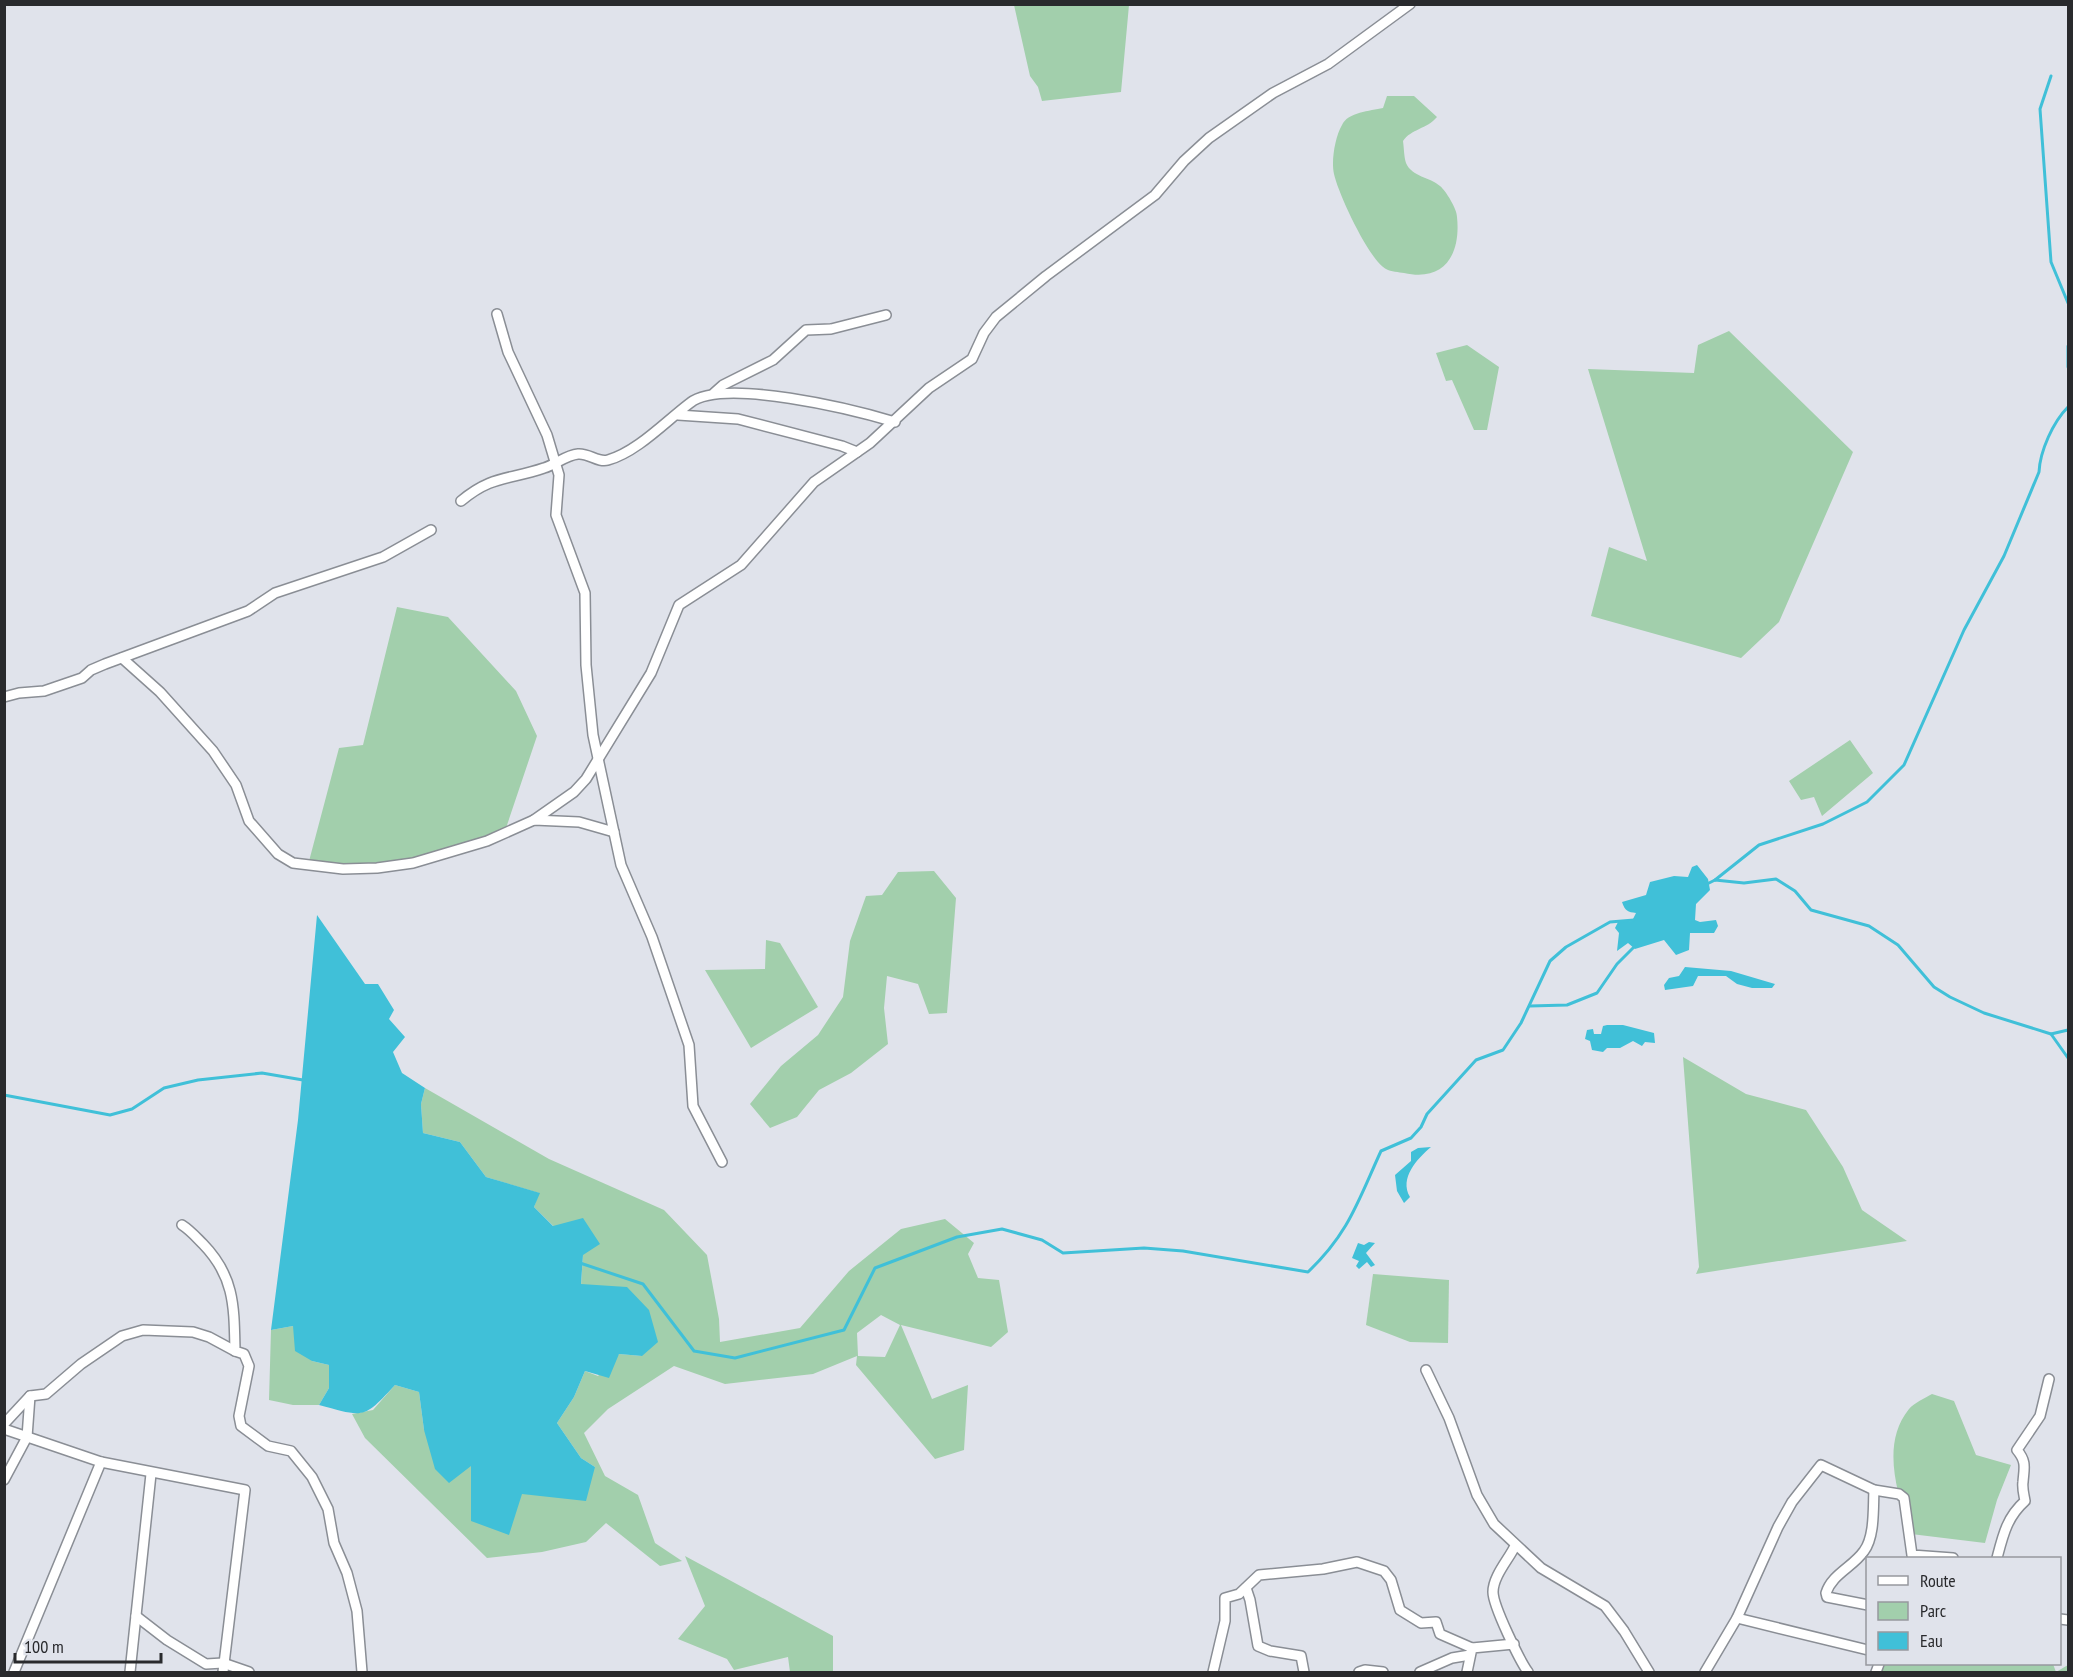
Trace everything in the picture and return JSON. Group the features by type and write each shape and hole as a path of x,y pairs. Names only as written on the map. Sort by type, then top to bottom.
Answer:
{"street":[{"path":"122,658 160,692 213,751 236,785 249,821 278,854 293,863 343,869 377,868 413,863 487,841 534,820 574,792 598,760 651,674 679,605 741,565 814,482 895,422 929,388 972,359 988,326 1004,310 1155,195 1184,161 1209,138 1273,93 1328,64 1410,4"},
{"path":"497,314 508,352 547,435 559,475 556,515 586,597 587,680 598,760 621,865 652,938 689,1045 693,1106 722,1162"},
{"path":"461,501 475,489 493,480 556,463 578,454 604,461 611,460 642,443 660,425 678,415 690,403 714,393 723,385 773,360 806,330 831,329 886,315"},
{"path":"714,393 739,393 796,400 858,411 895,422"},
{"path":"678,415 738,419 843,446 857,452"},
{"path":"4,697 44,691 82,678 92,670 248,611 275,593 383,557 431,530"},
{"path":"534,820 579,822 614,832"},
{"path":"182,1225 217,1258 228,1280 234,1306 235,1351"},
{"path":"4,1424 30,1396 46,1394 81,1364 122,1336 143,1330 193,1332 209,1336 244,1354 249,1366 239,1416 241,1426 268,1446 291,1451 312,1477 328,1509 334,1543 347,1573 357,1611 362,1672"},
{"path":"1426,1370 1449,1418 1477,1496 1494,1524 1541,1568 1605,1606 1624,1630 1649,1672"},
{"path":"1997,1557 2006,1524 2014,1511 2025,1501 2022,1481 2026,1471 2023,1457 2017,1450 2040,1416 2049,1379"},
{"path":"4,1480 27,1437 30,1396"},
{"path":"4,1429 101,1462 151,1474 245,1490 223,1668"},
{"path":"14,1672 101,1462"},
{"path":"1705,1672 1737,1618 1778,1527 1792,1502 1821,1465 1874,1490 1899,1494 1904,1498 1912,1557"},
{"path":"129,1672 151,1474"},
{"path":"1866,1605 1827,1597 1826,1593 1832,1581 1866,1550 1871,1530 1874,1490"},
{"path":"1515,1546 1497,1577 1493,1592 1528,1672"},
{"path":"1213,1672 1225,1621 1225,1598 1239,1594 1259,1575 1323,1569 1357,1562 1369,1564 1384,1571 1391,1580 1400,1610 1421,1623 1436,1622 1440,1634 1471,1652"},
{"path":"1246,1588 1258,1646 1270,1651 1301,1656 1304,1672"},
{"path":"136,1616 167,1640 206,1664 249,1672"},
{"path":"1737,1618 1866,1650"},
{"path":"1420,1672 1471,1652 1514,1644"},
{"path":"1467,1672 1471,1652"},
{"path":"1359,1672 1365,1670 1383,1672"}],"green space":[{"path":"1014,5 1129,5 1121,92 1042,101 1038,87 1030,76"},
{"path":"1387,96 1414,96 1437,117 1403,141 1405,161 1409,168 1440,186 1451,200 1457,214 1458,231 1453,254 1447,263 1430,273 1418,275 1393,271 1379,263 1355,225 1341,196 1334,174 1334,149 1342,125 1349,117 1383,108"},
{"path":"1729,331 1853,452 1779,622 1741,658 1591,616 1609,547 1647,561 1588,369 1694,373 1698,345"},
{"path":"1467,345 1499,367 1487,430 1474,430 1452,380 1446,381 1436,353"},
{"path":"397,607 448,617 516,691 537,736 504,834 413,863 308,865 339,748 363,745"},
{"path":"1850,740 1873,773 1822,816 1814,797 1801,800 1789,781"},
{"path":"934,871 956,898 947,1013 929,1014 918,984 887,976 884,1008 888,1044 851,1073 819,1090 797,1117 770,1128 750,1104 781,1066 818,1035 843,997 850,941 866,896 882,895 898,872"},
{"path":"766,940 780,943 818,1007 751,1048 705,970 765,969"},
{"path":"1683,1057 1746,1094 1806,1110 1843,1167 1862,1210 1907,1241 1696,1274 1699,1267"},
{"path":"425,1088 549,1159 664,1210 707,1255 719,1319 720,1342 800,1328 849,1271 901,1229 945,1219 974,1243 968,1254 978,1278 999,1280 1008,1332 991,1347 901,1325 932,1399 968,1385 964,1450 935,1459 856,1365 857,1356 813,1374 725,1384 674,1366 608,1409 584,1433 605,1476 638,1495 655,1543 682,1561 660,1566 606,1523 586,1542 542,1552 487,1558 365,1438 352,1414 373,1410 395,1385 419,1392 424,1430 463,1460 497,1481 528,1494 540,1494 561,1486 595,1467 581,1458 557,1423 574,1397 585,1371 598,1376 619,1354 642,1356 581,1285 583,1255 534,1207 539,1193 486,1177 460,1142 423,1133 421,1104","holes":["881,1315 900,1325 885,1357 858,1356 857,1333"]},
{"path":"1373,1274 1449,1280 1448,1343 1410,1342 1366,1325"},
{"path":"293,1326 312,1361 329,1365 329,1388 319,1405 293,1405 269,1400 271,1330"},
{"path":"1932,1394 1954,1401 1976,1455 2011,1465 1997,1500 1985,1543 1911,1534 1894,1470 1895,1438 1900,1423 1909,1409"},
{"path":"685,1556 833,1636 833,1672 790,1672 788,1657 734,1670 727,1659 678,1639 705,1606"},
{"path":"1881,1665 2053,1665 2056,1672 1878,1672"},
{"path":"2068,1665 2068,1672 2056,1672"}],"water":[{"path":"1697,865 1708,879 1710,890 1696,904 1695,920 1700,922 1716,920 1718,926 1714,933 1690,933 1689,950 1676,955 1664,940 1635,949 1628,943 1617,951 1619,933 1615,928 1618,922 1632,921 1636,913 1627,910 1622,902 1646,895 1650,882 1674,876 1688,877 1692,867"},
{"path":"317,915 365,984 378,984 394,1010 389,1019 405,1037 393,1052 402,1073 425,1088 421,1104 423,1133 460,1142 486,1177 540,1193 534,1207 553,1226 583,1218 600,1244 583,1255 581,1284 627,1287 649,1310 658,1342 642,1356 619,1354 609,1378 585,1371 574,1397 557,1423 581,1458 595,1467 586,1501 522,1494 509,1535 471,1521 471,1466 449,1483 435,1469 424,1430 419,1392 395,1385 376,1405 362,1413 345,1412 319,1405 329,1388 329,1365 312,1361 295,1351 293,1326 271,1330 298,1120"},
{"path":"1685,967 1731,971 1775,984 1772,988 1752,988 1737,984 1726,976 1698,976 1693,986 1665,990 1664,985 1669,978 1679,976"},
{"path":"1623,1025 1654,1033 1655,1043 1645,1042 1642,1046 1633,1041 1620,1048 1607,1048 1603,1052 1592,1050 1590,1041 1585,1039 1587,1030 1593,1029 1594,1034 1601,1034 1603,1026"},
{"path":"1431,1147 1411,1169 1407,1183 1410,1197 1404,1203 1397,1191 1395,1175 1411,1161 1411,1152 1418,1148"},
{"path":"1369,1242 1375,1243 1366,1253 1375,1265 1371,1267 1367,1262 1359,1269 1356,1266 1359,1261 1352,1258 1358,1243 1364,1245"}],"waterway":[{"path":"2051,76 2040,109 2051,262 2068,303"},
{"path":"2068,346 2068,367"},
{"path":"1715,880 1759,845 1823,824 1867,802 1904,765 1964,630 2004,556 2039,472 2048,437 2068,407"},
{"path":"1707,884 1715,880 1744,883 1776,879 1795,891 1811,910 1869,926 1898,945 1934,987 1950,997 1984,1013 2051,1034 2068,1058"},
{"path":"580,1263 643,1284 694,1351 735,1358 844,1330 875,1268 957,1237 1002,1229 1042,1240 1063,1253 1144,1248 1183,1251 1308,1272 1343,1230 1359,1201 1381,1151 1411,1138 1421,1127 1427,1114 1476,1060 1503,1050 1521,1023 1550,961 1566,947 1610,922 1634,920"},
{"path":"1530,1006 1567,1005 1597,993 1617,964 1636,945"},
{"path":"2051,1034 2068,1030"},
{"path":"4,1095 110,1115 132,1109 164,1088 198,1080 262,1073 303,1080"}]}
